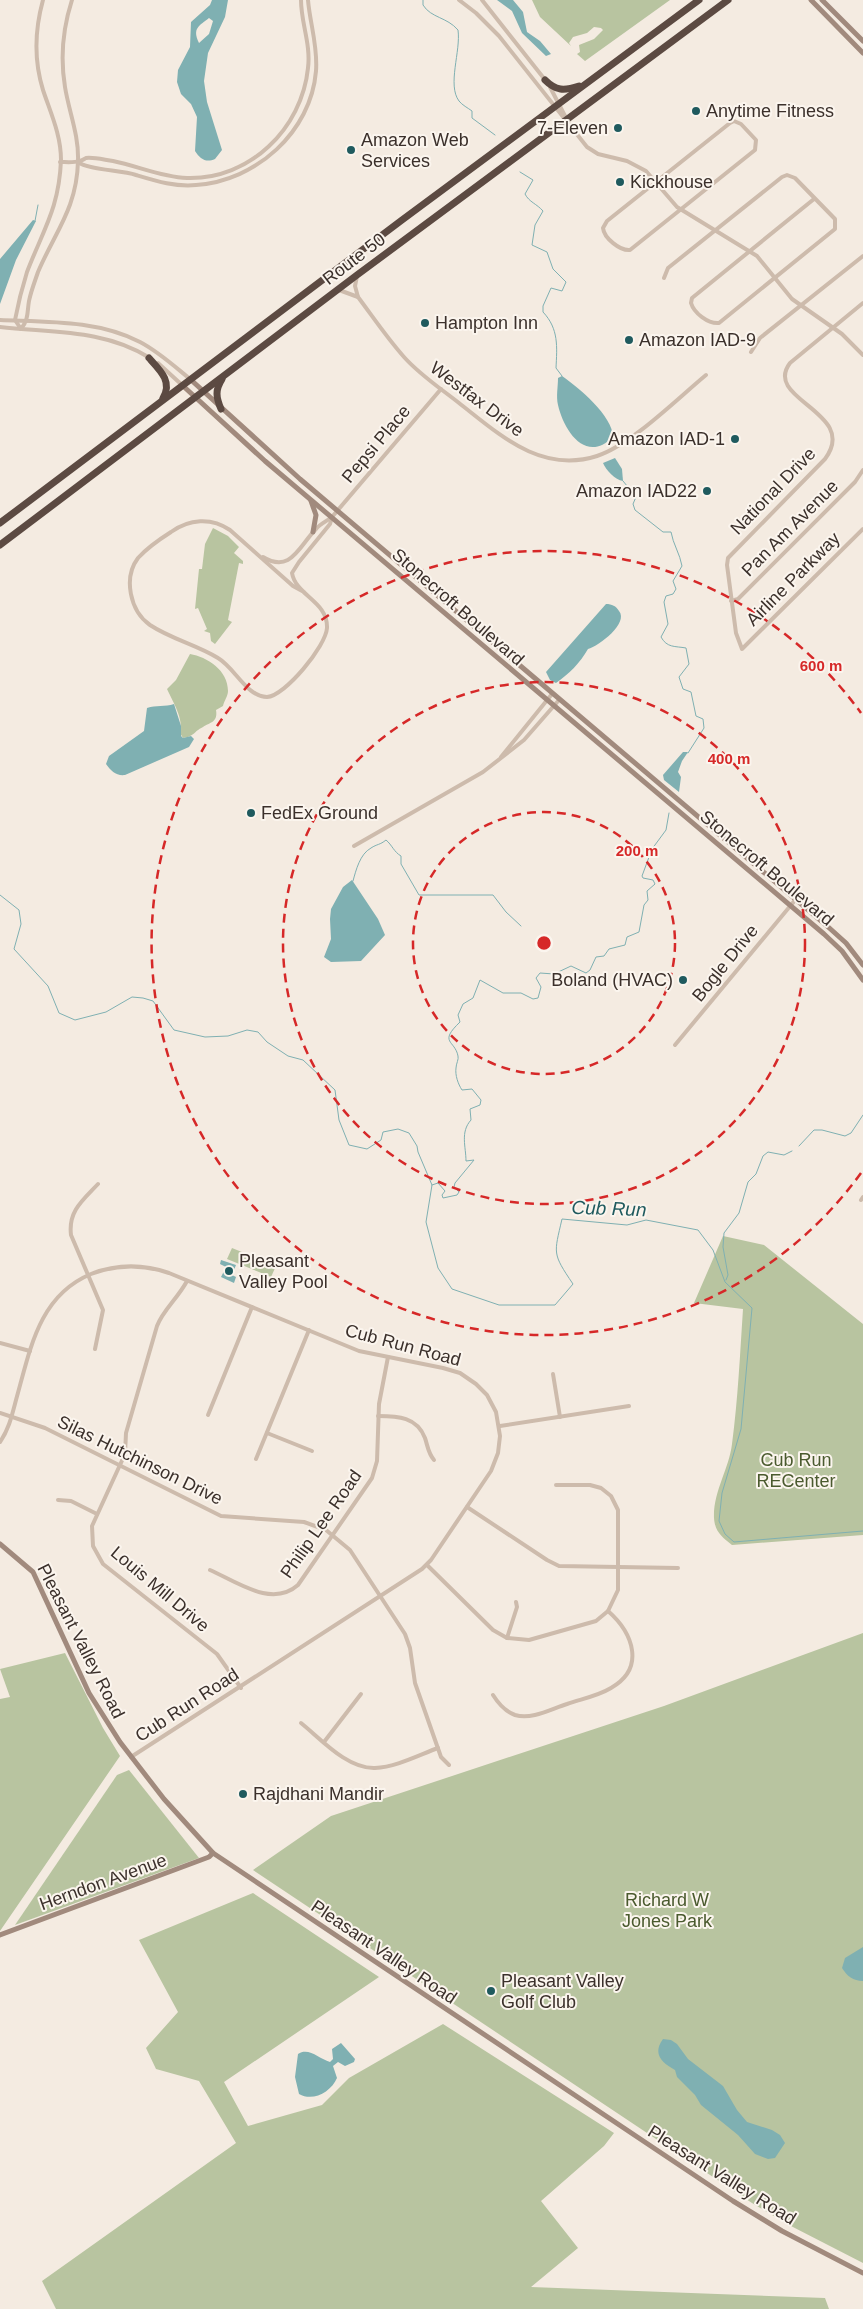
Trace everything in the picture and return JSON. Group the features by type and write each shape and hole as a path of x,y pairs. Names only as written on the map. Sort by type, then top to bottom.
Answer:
{"highway":[{"name":"Route 50","path":"0,523 699,0"},
{"name":"Route 50","path":"0,544 357,275 728,0"},
{"path":"545,80 556,89 565,90 586,83"},
{"path":"149,358 166,381 168,388 161,401"},
{"path":"221,408 216,398 216,391 223,376"}],"main road":[{"path":"811,0 863,53"},
{"path":"822,0 863,41"},
{"name":"Stonecroft Boulevard","path":"190,379 337,511 839,936 863,965"},
{"name":"Stonecroft Boulevard","path":"182,385 194,398 309,498 790,905 842,951 863,980"},
{"path":"309,498 316,515 313,532"},
{"name":"Pleasant Valley Road","path":"0,1544 21,1559 33,1572 89,1693 132,1758 164,1799 213,1853 733,2201 782,2231 863,2273"},
{"name":"Herndon Avenue","path":"0,1935 209,1857 213,1853"}],"street":[{"path":"43,0 37,36 37,59 42,88 57,128 60,162 55,205 27,273 15,320 22,329 28,320 29,303 34,282 63,225 71,203 78,162 77,137 65,87 62,62 65,30 72,0"},
{"path":"60,162 78,162 86,158 111,161 163,175 190,178 218,174 258,156 270,146 284,129 294,114 304,92 309,52 301,0"},
{"path":"78,162 85,167 110,169 164,184 184,186 211,183 261,162 288,138 302,115 312,91 316,72 316,52 308,0"},
{"path":"459,0 476,13 499,36 557,105"},
{"path":"482,0 545,80 557,105 583,143 592,151 634,163 646,171 672,203 750,250 800,306 842,334 862,353"},
{"path":"738,122 754,137 757,142 755,150 681,210 630,250 622,248 606,235 603,228 607,221 730,123 738,122"},
{"path":"664,278 668,268 715,230 784,176 793,176 835,219 835,229 718,323 710,323 694,309 691,303 694,295 814,199"},
{"path":"751,352 756,341 863,256"},
{"path":"337,290 358,297 357,275"},
{"name":"Westfax Drive","path":"358,297 405,358 441,389 516,446 546,458 568,460 596,456 622,444 706,375"},
{"name":"National Drive","path":"742,649 736,633 727,565 730,555 825,459 830,451 832,436 829,425 789,389 784,374 790,363 863,304"},
{"name":"Stonecroft Boulevard","path":"0,320 28,320 91,326 125,336 153,350 190,379"},
{"name":"Stonecroft Boulevard","path":"0,327 86,334 120,343 149,358 182,385"},
{"name":"Pepsi Place","path":"332,517 441,389"},
{"name":"Pan Am Avenue","path":"732,601 738,599 855,482 863,470"},
{"path":"332,517 330,524 293,570 295,582 318,604 325,615 326,637 287,686 276,695 266,697 251,692 223,661 149,624 140,616 131,598 132,572 139,558 171,532 188,522 206,521 221,524 262,556 275,563 288,561 313,532 332,517"},
{"name":"Airline Parkway","path":"742,649 863,529"},
{"path":"262,556 265,562 293,586 304,592"},
{"path":"496,762 552,694"},
{"path":"354,846 474,778 524,740 559,700"},
{"name":"Bogle Drive","path":"675,1045 796,899"},
{"path":"95,1349 103,1310 71,1235 70,1223 76,1207 98,1184"},
{"name":"Cub Run Road","path":"0,1442 12,1417 36,1330 46,1311 65,1290 77,1281 89,1275 119,1267 145,1267 187,1281 359,1351 443,1368 465,1376 487,1395 496,1412 500,1426 500,1443 495,1462 427,1565 132,1758"},
{"name":"Louis Mill Drive","path":"187,1281 180,1295 162,1316 157,1326 126,1433 125,1454 92,1526 92,1540 98,1557 103,1564 217,1654 241,1688"},
{"path":"208,1415 252,1307"},
{"path":"256,1459 309,1330"},
{"path":"0,1343 30,1351"},
{"name":"Philip Lee Road","path":"210,1570 270,1595 280,1595 298,1584 368,1486 376,1469 378,1416 388,1357"},
{"path":"553,1374 560,1417"},
{"path":"500,1426 629,1406"},
{"name":"Silas Hutchinson Drive","path":"0,1413 45,1428 221,1516 304,1522 319,1526 334,1535 350,1550 408,1641 415,1683 438,1748 443,1760 449,1765"},
{"path":"378,1416 398,1416 413,1422 422,1430 428,1454 434,1460"},
{"path":"266,1433 312,1451"},
{"path":"427,1565 493,1630 508,1638 530,1640 585,1626 596,1621 608,1611 617,1594 619,1513 611,1496 604,1489 594,1486 556,1485"},
{"path":"58,1500 72,1501 97,1514"},
{"path":"467,1507 555,1564 568,1567 678,1568"},
{"path":"508,1638 517,1607 516,1602"},
{"path":"492,1694 499,1705 510,1713 527,1716 603,1692 615,1685 628,1669 632,1646 626,1629 608,1611"},
{"path":"324,1742 361,1694"},
{"path":"301,1723 352,1763 368,1768 387,1766 438,1748"}],"green space":[{"path":"532,0 670,0 585,61 577,54 580,52 579,45 594,39 603,30 594,27 587,33 573,37 569,43 571,46 540,17"},
{"path":"213,528 228,536 239,547 234,553 243,561 243,564 239,563 228,620 232,622 215,644 211,641 210,633 204,631 207,629 198,608 195,609 199,569 202,569 205,544"},
{"path":"190,654 203,658 215,666 224,677 228,691 223,706 216,710 215,719 192,735 183,738 180,733 179,716 167,689 176,680"},
{"name":"Cub Run RECenter","path":"723,1236 764,1245 863,1324 863,1535 732,1545 717,1531 714,1508 732,1444 743,1309 694,1303"},
{"path":"232,1248 276,1266 271,1277 227,1259"},
{"name":"Richard W Jones Park","path":"863,1633 863,2263 789,2225 752,2203 253,1870 331,1816 664,1706"},
{"path":"65,1653 103,1728 120,1756 0,1931 0,1699 10,1697 0,1669"},
{"path":"129,1770 199,1858 15,1925 117,1775"},
{"path":"253,1893 379,1977 224,2082 248,2126 322,2105 349,2078 443,2024 614,2133 604,2146 541,2201 578,2248 531,2287 825,2298 829,2309 56,2309 42,2281 236,2143 199,2081 156,2069 146,2048 178,2012 139,1940"}],"water":[{"path":"212,0 228,0 225,17 208,53 204,81 207,102 222,150 215,159 209,161 201,158 195,151 197,117 191,104 181,94 177,82 178,70 190,47 191,22 210,5","holes":["209,18 213,21 209,34 199,43 196,31"]},
{"path":"497,0 513,0 523,12 527,32 540,41 551,54 546,56 522,33 512,11"},
{"path":"33,220 36,221 16,260 0,304 0,259"},
{"path":"562,376 577,387 601,411 607,420 613,437 603,444 594,447 585,446 571,434 565,425 558,405 558,378"},
{"path":"615,458 622,469 623,481 611,474 603,463"},
{"path":"606,604 614,606 619,611 621,616 620,622 616,628 605,639 588,649 578,664 561,680 556,683 550,680 546,672"},
{"path":"174,704 181,726 181,736 183,738 191,736 194,739 189,747 125,775 119,775 112,771 106,764 109,756 144,731 147,708"},
{"path":"683,752 688,752 678,772 681,777 679,792 664,780 663,775"},
{"path":"352,880 378,919 385,935 361,961 331,962 324,957 331,939 331,909 343,887"},
{"name":"Pleasant Valley Pool","path":"221,1260 236,1265 232,1275 236,1277 234,1283 221,1277 226,1267 220,1264"},
{"path":"863,1947 863,1981 851,1977 842,1968 845,1958"},
{"path":"663,2039 671,2040 677,2044 688,2059 723,2086 737,2110 747,2122 772,2130 780,2135 785,2143 775,2158 768,2159 755,2154 738,2135 701,2105 695,2095 677,2077 675,2070 660,2058 658,2049"},
{"path":"341,2043 355,2059 354,2062 345,2066 338,2062 333,2066 337,2078 331,2088 321,2094 310,2097 299,2094 295,2077 298,2054 302,2052 310,2053 330,2062 333,2059 332,2049"}],"waterway":[{"path":"423,0 423,5 430,13 449,22 458,30 458,48 454,77 456,94 459,101 472,111 472,118 495,135"},
{"path":"520,172 533,180 525,194 543,211 535,225 532,245 547,252 553,269 566,282 562,291 551,288 543,306 543,312 552,325 556,338 556,368 562,376"},
{"path":"35,221 38,205"},
{"path":"623,481 636,497 633,504 635,510 663,532 671,532 682,566 673,581 676,589 673,594 666,596 664,602 668,624 661,637 669,645 686,648 689,664 679,677 683,689 691,692 696,716 703,719 704,728 688,753"},
{"path":"432,1185 438,1183 445,1191 442,1195 443,1198 457,1195 459,1192 454,1187 455,1183 474,1160 466,1161 464,1140 471,1120 470,1109 480,1105 481,1100 472,1089 462,1090 456,1074 458,1056 449,1038 453,1029 460,1022 458,1015 463,1004 473,998 480,980 503,993 521,993 533,999 538,998 541,987 536,978 540,973 554,974 571,966 586,973 590,970 596,957 604,956 609,949 625,945 627,937 639,932 644,905 648,900 647,891 655,884 653,880 643,878 642,876 652,849 666,830 669,813"},
{"path":"353,881 364,854 386,840 401,856 401,864 419,895 493,895 506,912 521,926"},
{"name":"Cub Run","path":"0,895 19,910 21,924 14,949 48,986 59,1013 75,1020 106,1012 132,997 143,998 153,1001 174,1030 205,1037 228,1036 247,1030 258,1032 267,1042 288,1056 303,1060 335,1090 339,1120 349,1145 367,1149 381,1140 383,1132 398,1129 409,1133 417,1146 432,1185 426,1222 438,1268 452,1289 499,1305 555,1305 573,1284 558,1259 556,1247 562,1219 627,1225 646,1220 698,1230 713,1250 725,1282 752,1308 741,1429 722,1493 719,1521 725,1534 734,1542 863,1531"},
{"path":"799,1146 814,1130 822,1130 845,1136 851,1133 863,1115"},
{"path":"726,1280 728,1275 723,1247 724,1233 739,1213 748,1182 756,1174 763,1156 768,1152 784,1155 792,1151"}],"place":[{"name":"Anytime Fitness","path":"696,111"},
{"name":"7-Eleven","path":"618,128"},
{"name":"Amazon Web Services","path":"351,150"},
{"name":"Kickhouse","path":"620,182"},
{"name":"Hampton Inn","path":"425,323"},
{"name":"Amazon IAD-9","path":"629,340"},
{"name":"Amazon IAD-1","path":"735,439"},
{"name":"Amazon IAD22","path":"707,491"},
{"name":"FedEx Ground","path":"251,813"},
{"name":"Boland (HVAC)","path":"683,980"},
{"name":"Pleasant Valley Pool","path":"229,1271"},
{"name":"Rajdhani Mandir","path":"243,1794"},
{"name":"Pleasant Valley Golf Club","path":"491,1991"}]}
